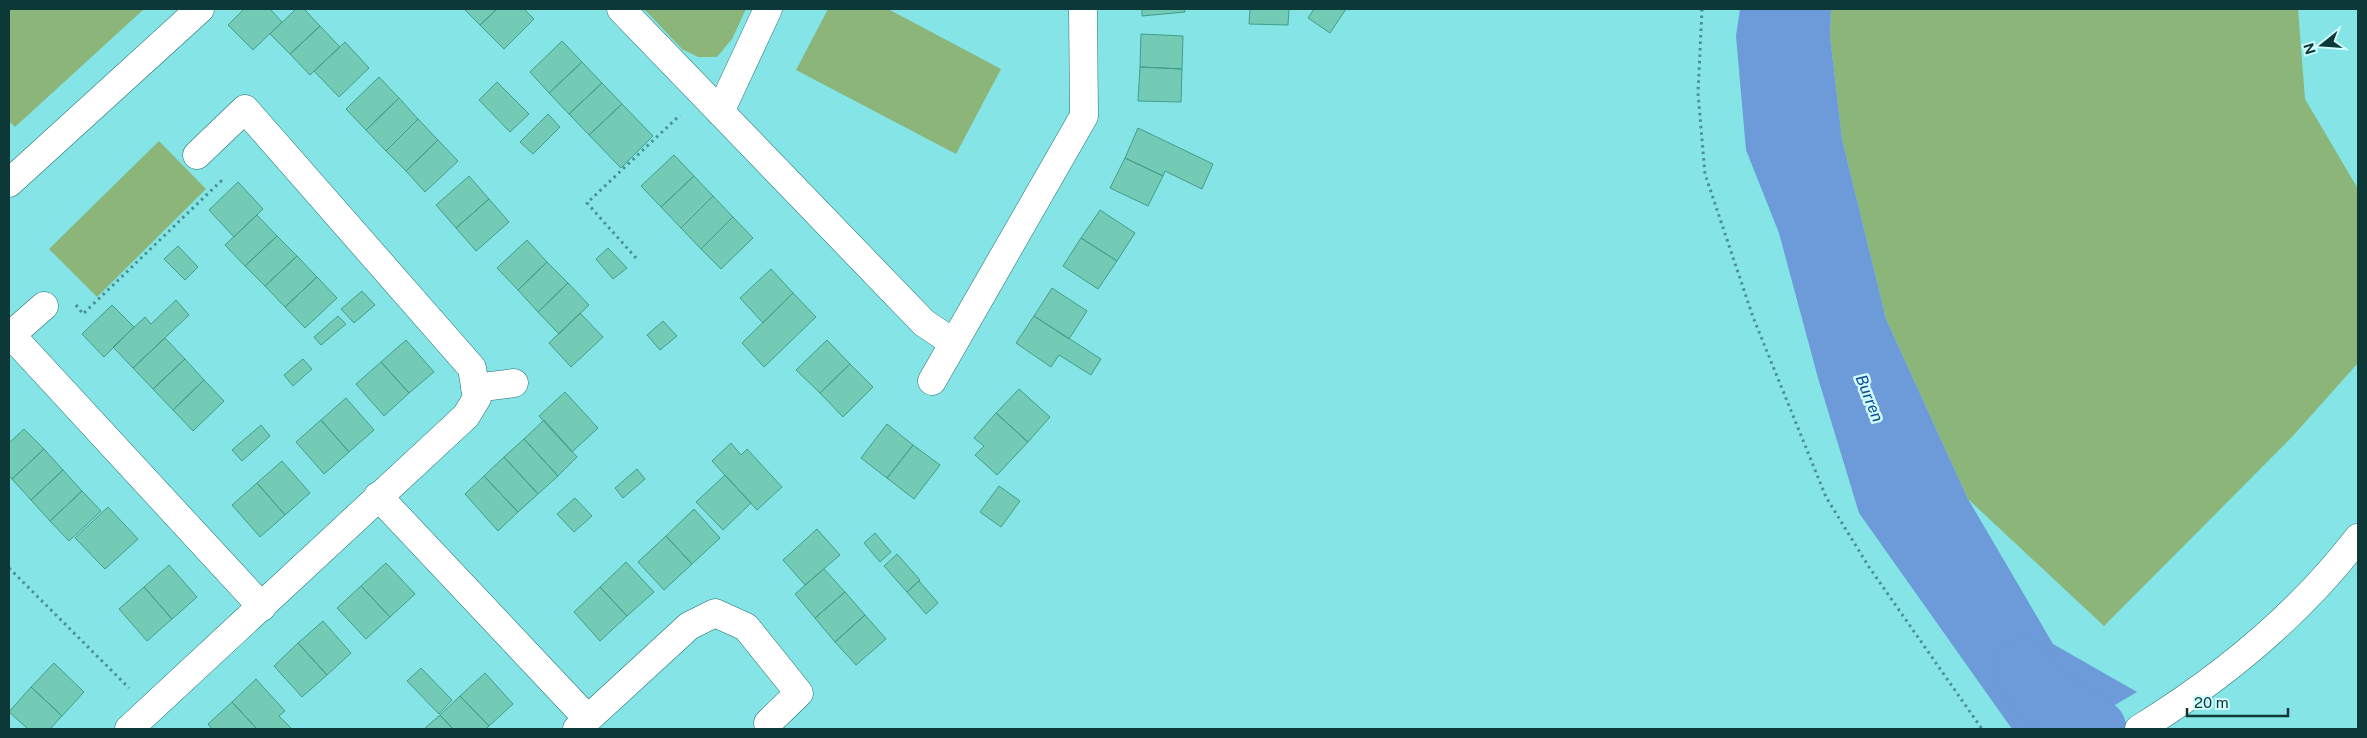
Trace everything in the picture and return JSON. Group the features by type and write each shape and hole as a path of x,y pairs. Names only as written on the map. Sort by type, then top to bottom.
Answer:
{"street":[{"path":"9,183 200,9"},
{"path":"621,9 924,323 954,344"},
{"path":"711,103 768,9"},
{"path":"932,381 1084,116 1083,9"},
{"path":"129,729 466,416 477,398 472,368 245,109 197,155"},
{"path":"44,306 12,334 262,607"},
{"path":"475,388 514,382"},
{"path":"378,496 582,724 689,626 715,613 746,627 799,693 768,723"},
{"path":"2139,729 2182,702 2256,647 2338,565 2358,538"}],"path":[{"path":"1702,9 1698,93 1705,174 1753,317 1826,497 1869,567 1982,729"},
{"path":"636,258 586,203 711,103"},
{"path":"44,306 61,289 84,314 221,181 197,155"},
{"path":"9,568 151,709"}],"green space":[{"path":"9,9 144,9 15,127 9,121"},
{"path":"644,9 746,9 732,39 717,57 698,57 682,49"},
{"path":"828,9 888,9 1001,69 956,154 796,70"},
{"path":"1831,9 2298,9 2305,99 2358,189 2358,363 2291,438 2104,626 1968,499 1886,319 1842,139 1830,36"},
{"path":"159,141 206,189 97,297 49,249"}],"water":[{"path":"1740,9 1831,9 1830,36 1842,139 1886,319 1968,499 2053,644 2137,692 2074,729 2012,729 1859,513 1818,378 1779,233 1746,150 1736,36"}],"building":[{"path":"244,9 270,9 282,22 253,50 228,25"},
{"path":"296,9 304,9 320,26 290,54 270,34"},
{"path":"464,9 497,9 480,25"},
{"path":"497,9 524,9 534,19 504,49 480,25"},
{"path":"1142,9 1184,9 1185,12 1142,16"},
{"path":"1250,9 1289,9 1288,25 1249,24"},
{"path":"1314,9 1346,9 1330,33 1308,18"},
{"path":"320,26 340,47 310,75 290,54"},
{"path":"1141,34 1183,36 1182,69 1140,67"},
{"path":"562,41 582,62 549,93 530,72"},
{"path":"345,42 369,68 339,97 314,71"},
{"path":"582,62 602,83 569,114 549,93"},
{"path":"1140,67 1182,69 1181,102 1138,101"},
{"path":"379,77 399,98 366,130 346,109"},
{"path":"497,82 529,114 510,132 479,100"},
{"path":"602,83 622,104 589,135 569,114"},
{"path":"399,98 418,119 386,151 366,130"},
{"path":"622,104 653,136 621,168 589,135"},
{"path":"548,114 560,127 533,154 520,142"},
{"path":"418,119 438,140 406,171 386,151"},
{"path":"1138,128 1213,164 1202,189 1165,171 1163,176 1125,158"},
{"path":"438,140 458,161 425,192 406,171"},
{"path":"674,155 694,176 661,207 641,186"},
{"path":"1125,158 1163,176 1148,206 1110,188"},
{"path":"469,176 489,199 456,228 436,205"},
{"path":"694,176 713,196 681,228 661,207"},
{"path":"238,182 263,209 234,237 209,210"},
{"path":"713,196 733,217 701,249 681,228"},
{"path":"489,199 509,222 476,251 456,228"},
{"path":"1100,210 1135,233 1117,261 1081,238"},
{"path":"257,215 277,236 245,266 225,245"},
{"path":"733,217 753,238 721,269 701,249"},
{"path":"277,236 297,256 265,286 245,266"},
{"path":"1081,238 1117,261 1098,289 1063,266"},
{"path":"527,240 547,262 518,290 497,268"},
{"path":"178,246 198,267 185,280 164,259"},
{"path":"608,248 627,268 613,279 596,259"},
{"path":"297,256 317,277 285,307 265,286"},
{"path":"547,262 568,283 538,312 518,290"},
{"path":"771,269 793,293 763,323 740,298"},
{"path":"317,277 337,298 305,328 285,307"},
{"path":"568,283 589,305 559,334 538,312"},
{"path":"1052,288 1087,311 1069,339 1034,316"},
{"path":"362,291 375,305 354,323 341,309"},
{"path":"793,293 816,317 764,367 742,343"},
{"path":"176,300 189,315 133,368 113,347 145,317 151,324"},
{"path":"112,305 134,327 104,357 82,334"},
{"path":"580,313 603,337 571,367 549,343"},
{"path":"338,316 346,324 321,345 314,337"},
{"path":"1034,316 1101,359 1091,375 1059,355 1051,367 1016,343"},
{"path":"663,321 677,336 660,350 647,335"},
{"path":"165,338 185,359 153,389 133,368"},
{"path":"406,340 434,372 409,393 381,362"},
{"path":"827,340 850,364 820,393 796,370"},
{"path":"185,359 204,380 173,410 153,389"},
{"path":"303,359 312,369 293,386 284,375"},
{"path":"381,362 409,393 384,416 356,384"},
{"path":"850,364 873,387 843,417 820,393"},
{"path":"204,380 224,401 193,431 173,410"},
{"path":"1019,389 1050,417 1028,442 996,413"},
{"path":"565,392 598,428 572,452 539,416"},
{"path":"346,398 374,430 349,452 321,420"},
{"path":"996,413 1028,442 997,475 975,455 984,446 974,438"},
{"path":"321,420 349,452 324,474 296,442"},
{"path":"544,420 577,457 558,476 524,439"},
{"path":"887,424 913,445 887,478 861,458"},
{"path":"261,425 270,436 242,461 232,450"},
{"path":"24,429 44,449 12,479 9,476 9,443"},
{"path":"524,439 558,476 538,494 504,457"},
{"path":"731,443 741,455 747,449 782,487 757,510 712,461"},
{"path":"913,445 940,465 914,499 887,478"},
{"path":"44,449 63,470 31,500 12,479"},
{"path":"504,457 538,494 518,512 484,476"},
{"path":"282,461 310,493 285,515 257,483"},
{"path":"637,469 645,479 623,498 615,488"},
{"path":"63,470 82,491 50,521 31,500"},
{"path":"725,475 751,503 723,530 696,502"},
{"path":"484,476 518,512 498,531 465,494"},
{"path":"257,483 285,515 260,537 232,505"},
{"path":"999,486 1020,501 1001,527 980,512"},
{"path":"82,491 101,511 69,541 50,521"},
{"path":"575,498 592,516 574,532 557,514"},
{"path":"108,507 138,539 105,569 75,538"},
{"path":"694,509 720,538 692,564 666,536"},
{"path":"817,529 840,555 805,585 783,560"},
{"path":"875,533 891,552 880,562 864,543"},
{"path":"666,536 692,564 664,590 638,562"},
{"path":"897,554 920,580 907,592 884,566"},
{"path":"626,562 654,592 627,616 600,587"},
{"path":"386,563 415,594 390,617 361,586"},
{"path":"169,565 197,597 172,619 144,587"},
{"path":"824,569 845,592 815,618 795,594"},
{"path":"919,581 938,603 926,614 907,592"},
{"path":"361,586 390,617 366,639 337,608"},
{"path":"144,587 172,619 147,641 119,609"},
{"path":"600,587 627,616 600,641 574,612"},
{"path":"845,592 865,615 835,642 815,618"},
{"path":"865,615 886,639 856,665 835,642"},
{"path":"323,621 351,653 327,675 298,643"},
{"path":"298,643 327,675 302,697 274,666"},
{"path":"54,663 84,692 62,716 31,687"},
{"path":"421,668 452,700 439,714 407,681"},
{"path":"485,673 513,704 489,726 460,696"},
{"path":"256,679 285,711 279,716 292,729 257,729 232,702"},
{"path":"31,687 62,716 50,729 28,729 9,712"},
{"path":"460,696 489,726 486,729 453,729 440,715"},
{"path":"232,702 257,729 212,729 208,724"},
{"path":"440,715 453,729 424,729"}],"waterway":[{"name":"Burren","path":"2023,669 2041,694 2096,729"}]}
